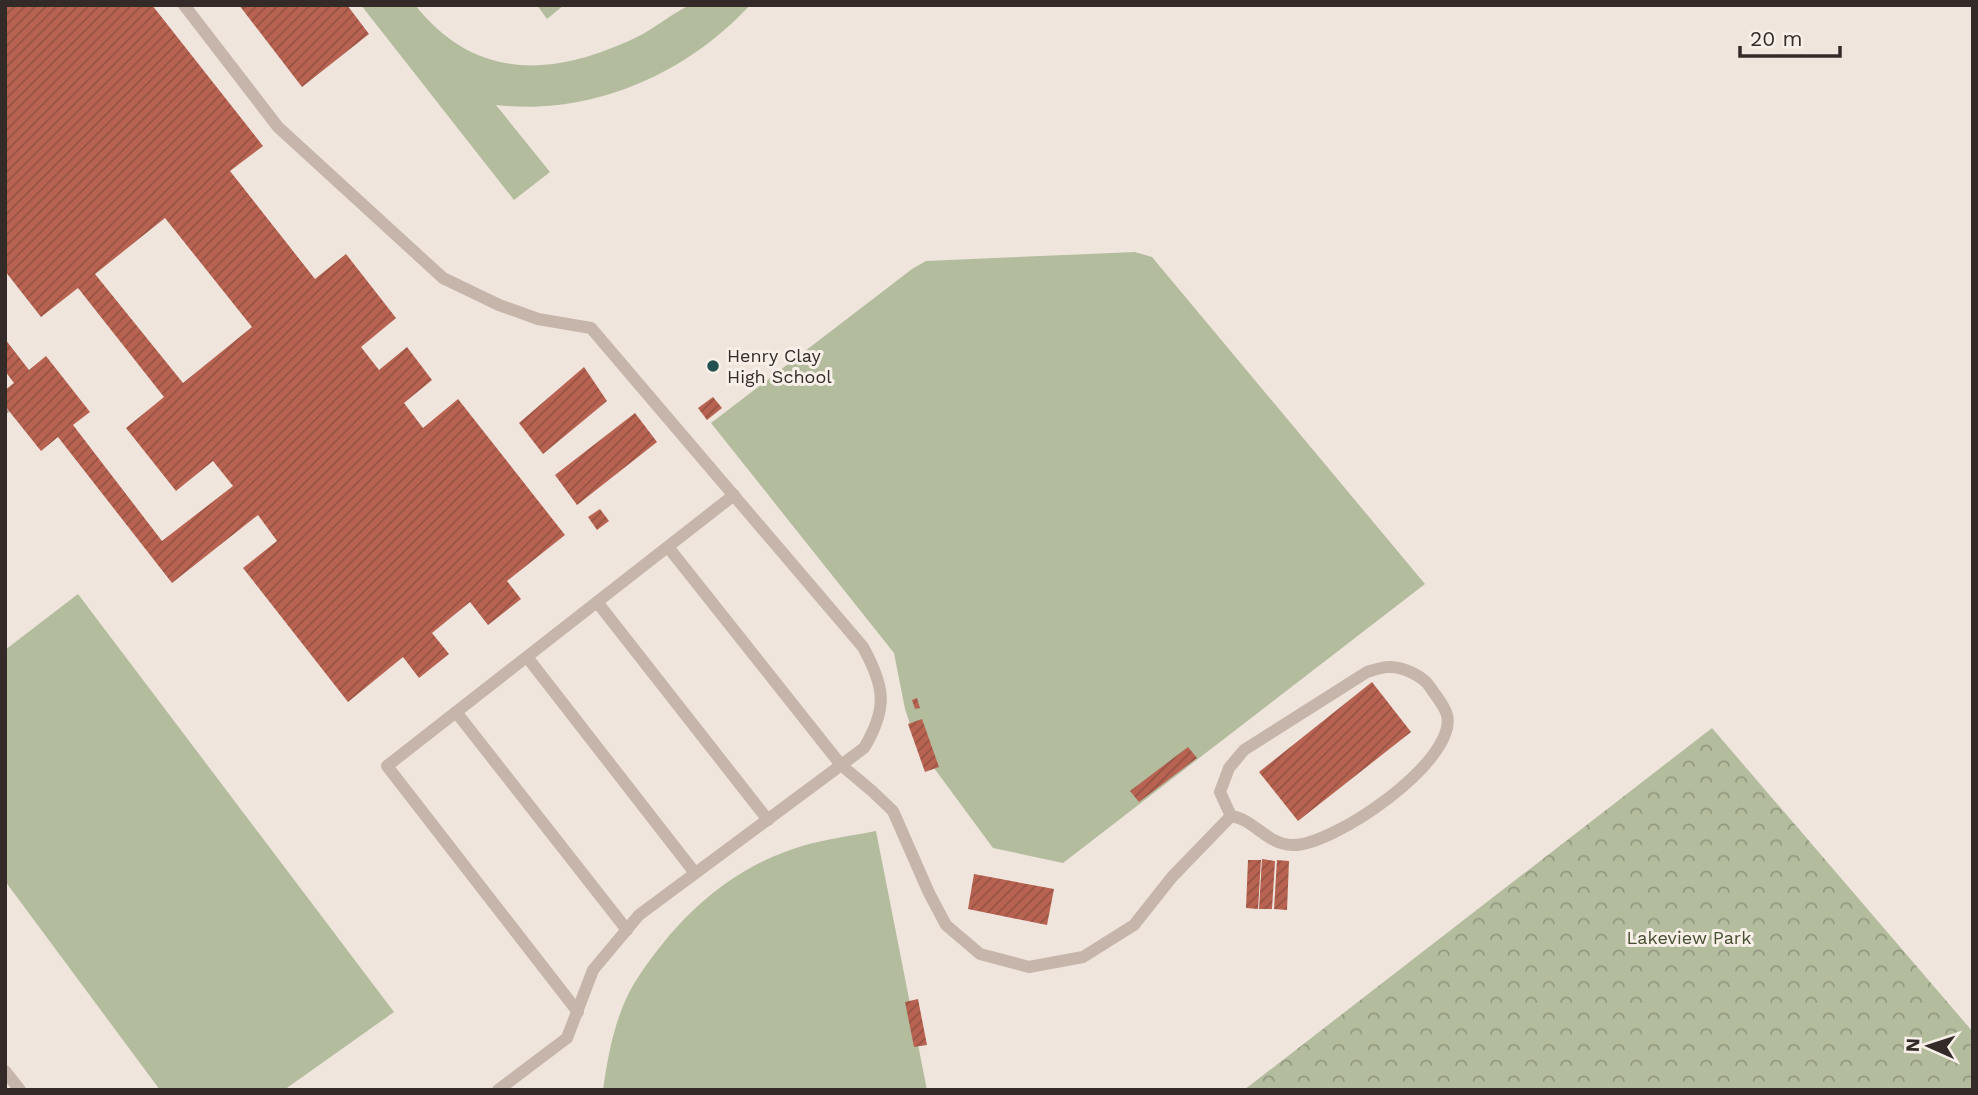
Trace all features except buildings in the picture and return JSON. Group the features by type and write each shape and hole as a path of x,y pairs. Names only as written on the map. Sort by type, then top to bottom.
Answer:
{"lane":[{"path":"184,5 278,127 443,278 499,305 538,319 591,328 863,648 877,673 881,702 877,725 864,748 639,915 593,970 567,1038 498,1090"},
{"path":"578,1013 387,766 734,495"},
{"path":"668,547 841,765 893,811 946,925 980,954 1029,967 1083,957 1134,925 1172,877 1231,816"},
{"path":"597,602 768,820"},
{"path":"527,657 695,873"},
{"path":"1388,667 1425,680 1447,715 1446,731 1436,751 1404,788 1341,830 1308,844 1289,845 1264,836 1244,818 1231,816 1220,792 1229,768 1244,750 1367,672 1388,667"},
{"path":"456,712 627,930"},
{"path":"5,1071 20,1090"}],"green space":[{"path":"361,5 415,5 439,31 465,49 492,60 520,65 580,59 610,49 641,35 691,5 750,5 725,30 697,52 634,85 601,97 566,104 531,107 496,105 550,172 514,200"},
{"path":"537,5 564,5 547,19"},
{"path":"1135,252 1152,257 1425,584 1063,863 993,848 917,745 905,709 894,653 711,423 926,261"},
{"path":"78,594 394,1012 284,1090 160,1090 5,881 5,650"},
{"name":"Lakeview Park","path":"1712,728 1973,1032 1973,1090 1244,1090"},
{"path":"876,831 927,1090 603,1090 613,1037 626,998 649,961 689,914 741,873 780,854 811,844"}],"place":[{"name":"Henry Clay High School","path":"713,366"}]}
